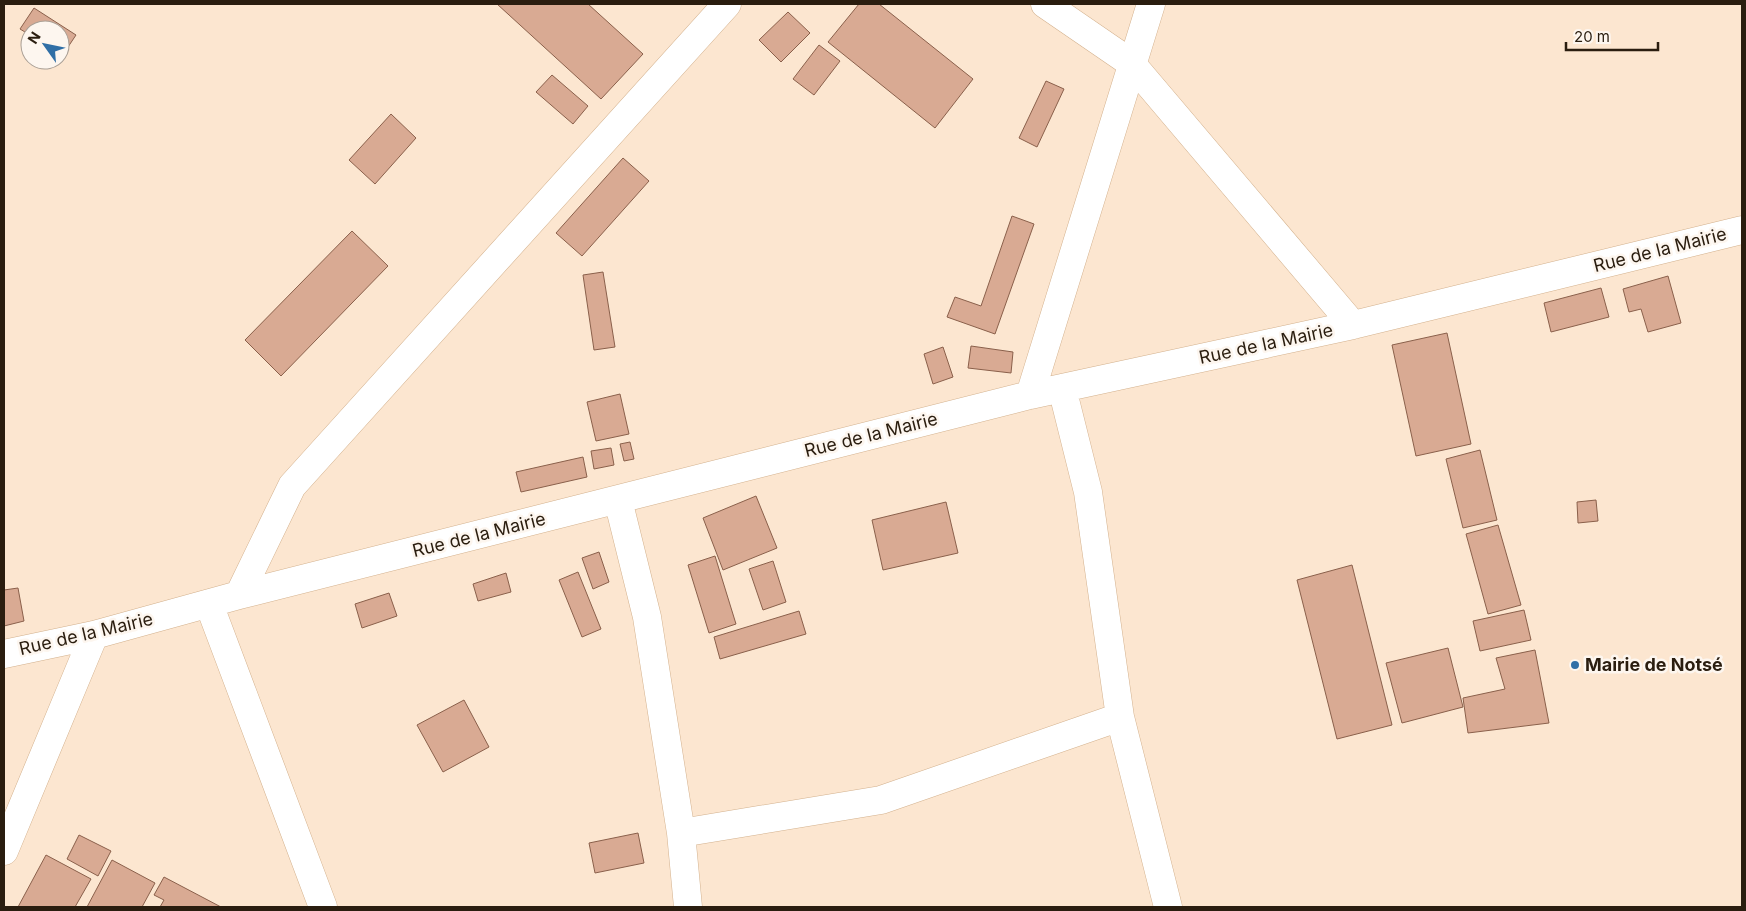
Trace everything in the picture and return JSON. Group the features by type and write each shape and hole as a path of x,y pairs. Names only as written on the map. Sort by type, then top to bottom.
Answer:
{"street":[{"path":"239,595 292,486 727,4"},
{"path":"1045,4 1131,63 1353,325"},
{"path":"1030,395 1131,63 1151,4"},
{"name":"Rue de la Mairie","path":"4,654 94,635 239,595 1030,395 1353,325 1742,230"},
{"path":"1062,388 1088,492 1120,717 1168,907"},
{"path":"618,500 647,617 682,832 688,907"},
{"path":"209,604 323,907"},
{"path":"4,851 94,635"},
{"path":"682,832 881,800 1120,717"}],"building":[{"path":"497,4 588,4 643,54 601,99"},
{"path":"859,4 879,4 973,79 935,128 828,42"},
{"path":"34,8 53,20 26,20"},
{"path":"788,12 810,33 781,62 759,40"},
{"path":"70,31 76,35 70,44"},
{"path":"819,45 840,61 814,95 793,79"},
{"path":"552,75 588,106 573,124 536,92"},
{"path":"1046,81 1064,89 1037,147 1019,138"},
{"path":"391,114 416,138 375,184 349,160"},
{"path":"623,158 649,181 582,256 556,233"},
{"path":"1012,216 1034,224 995,334 947,317 955,297 981,306"},
{"path":"352,231 388,266 281,376 245,340"},
{"path":"603,272 615,347 594,350 583,275"},
{"path":"1668,276 1681,323 1648,332 1641,309 1629,312 1623,289"},
{"path":"1601,288 1609,317 1551,332 1544,303"},
{"path":"1447,333 1471,444 1416,456 1392,345"},
{"path":"971,346 1013,352 1011,373 968,368"},
{"path":"943,347 953,377 933,384 924,354"},
{"path":"620,394 629,434 596,441 587,402"},
{"path":"630,442 634,459 624,461 620,444"},
{"path":"611,448 614,465 594,469 591,451"},
{"path":"1480,450 1497,520 1463,528 1446,459"},
{"path":"583,457 587,477 521,492 516,472"},
{"path":"756,496 777,548 723,570 703,518"},
{"path":"1596,500 1598,521 1578,523 1577,502"},
{"path":"946,502 958,553 883,570 872,520"},
{"path":"1498,525 1521,605 1488,614 1466,534"},
{"path":"599,552 609,582 593,589 582,558"},
{"path":"715,556 736,624 709,633 688,565"},
{"path":"773,561 786,602 763,610 749,569"},
{"path":"1352,565 1392,725 1337,739 1297,580"},
{"path":"578,572 601,629 582,637 559,580"},
{"path":"506,573 511,592 478,601 473,584"},
{"path":"18,588 24,621 4,626 4,590"},
{"path":"389,593 397,616 362,628 355,604"},
{"path":"1524,610 1531,640 1480,651 1473,621"},
{"path":"799,611 806,634 720,659 714,637"},
{"path":"1448,648 1463,707 1402,723 1386,663"},
{"path":"1535,650 1549,723 1468,733 1463,698 1505,689 1496,658"},
{"path":"464,700 489,747 443,772 417,725"},
{"path":"638,833 644,863 595,873 589,843"},
{"path":"79,835 111,851 98,876 67,859"},
{"path":"46,855 91,879 75,907 18,907"},
{"path":"112,860 155,883 142,907 87,907"},
{"path":"164,877 221,907 160,907 164,900 154,895"}],"place":[{"name":"Mairie de Notsé","path":"1575,665"}]}
